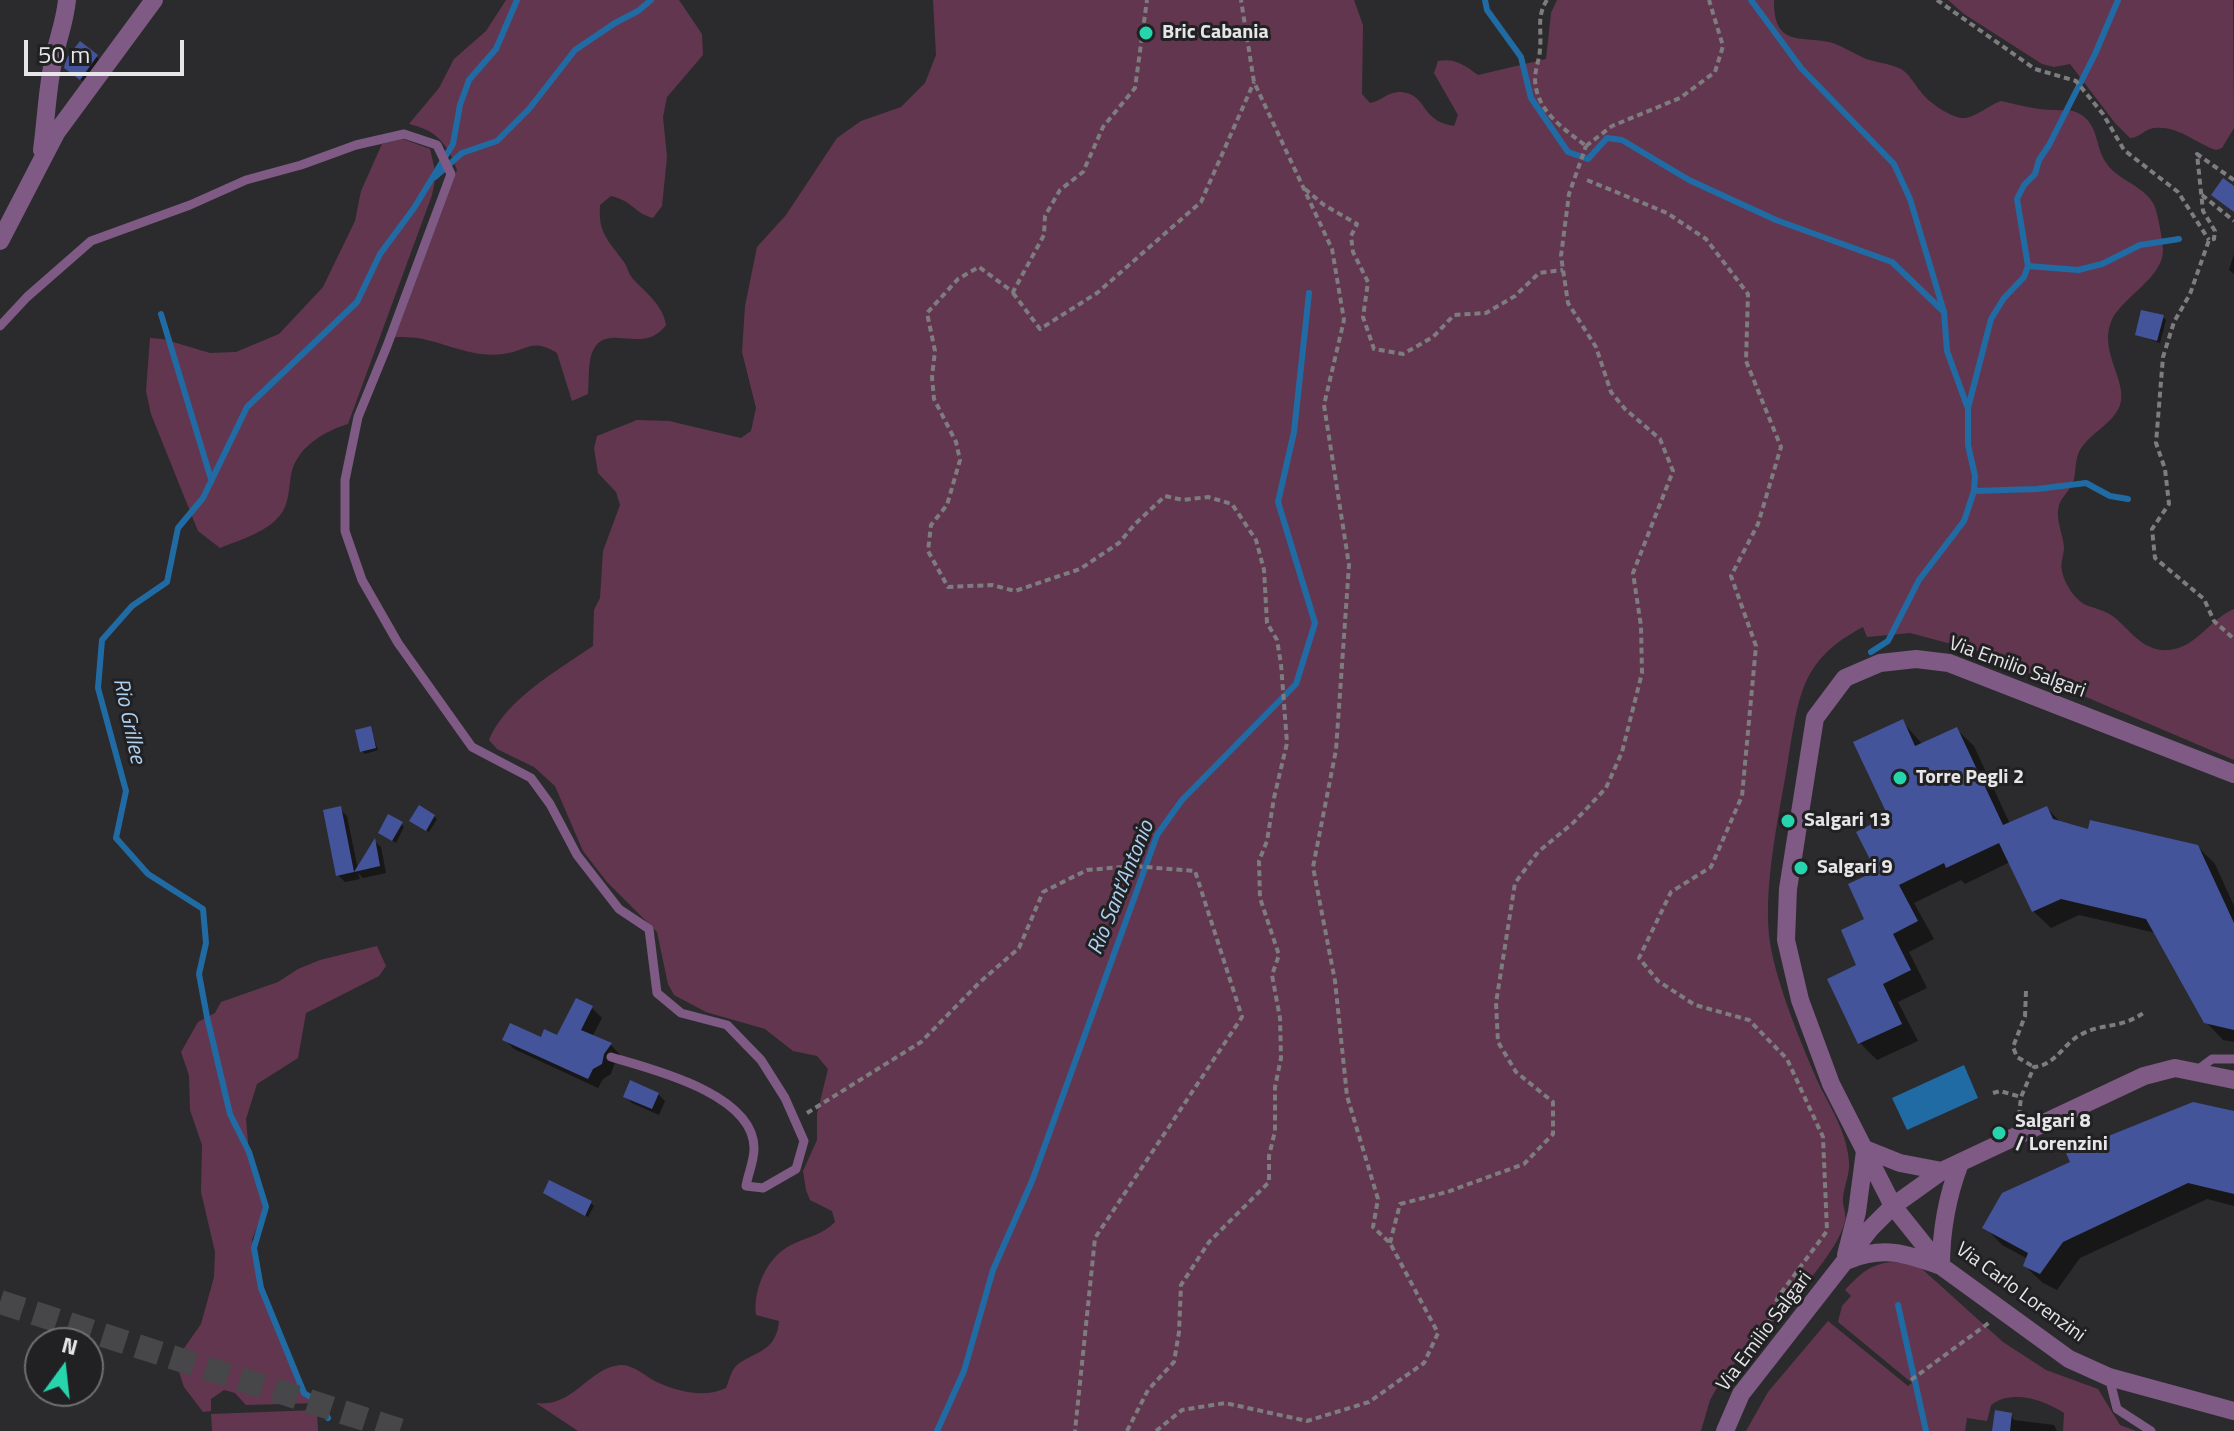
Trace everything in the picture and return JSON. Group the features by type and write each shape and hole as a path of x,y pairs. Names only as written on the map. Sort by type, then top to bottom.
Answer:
{"street":[{"path":"41,161 48,87 55,49 66,18 67,0"},
{"path":"0,241 56,133 154,0"},
{"name":"Via Emilio Salgari","path":"1893,1206 1831,1084 1800,1000 1786,940 1788,889 1815,718 1845,678 1880,663 1916,659 1949,663 2234,774"},
{"name":"Via Emilio Salgari","path":"1725,1431 1741,1394 1870,1229 1893,1206 1942,1171 2144,1076 2175,1068 2234,1080"},
{"path":"1865,1149 1900,1163 1942,1171"},
{"name":"Via Emilio Salgari","path":"1844,1262 1857,1212 1865,1149"},
{"path":"1844,1262 1868,1253 1889,1251 1941,1266 1944,1220 1960,1163"},
{"name":"Via Carlo Lorenzini","path":"1893,1206 1941,1266 2069,1359 2109,1377 2234,1411"}],"lane":[{"path":"0,326 27,297 91,241 190,205 246,180 356,145 404,134 437,145 451,174 358,417 345,480 345,531 362,580 398,643 472,747 531,778 550,804 577,855 619,909 649,929 657,993 681,1013 727,1025 761,1060 785,1098 804,1141 796,1169 763,1188 746,1186 754,1148 746,1120 706,1091 664,1073 611,1057"},
{"path":"2196,1071 2212,1059 2234,1059"},
{"path":"2109,1377 2117,1409 2151,1431"}],"path":[{"path":"1013,292 1035,256 1044,235 1045,216 1060,190 1083,172 1103,127 1135,88 1147,0"},
{"path":"1156,1431 1182,1410 1225,1403 1307,1421 1369,1402 1424,1363 1438,1333 1390,1243 1373,1227 1378,1199 1347,1096 1335,981 1313,867 1336,750 1349,565 1324,405 1344,320 1332,249 1254,82 1241,0"},
{"path":"1547,0 1539,15 1540,48 1535,77 1538,100 1557,123 1586,146"},
{"path":"1390,1243 1400,1204 1447,1192 1524,1164 1553,1134 1553,1102 1516,1072 1498,1042 1496,1003 1515,883 1538,852 1573,823 1606,788 1622,752 1642,673 1641,626 1633,573 1673,471 1660,439 1625,409 1611,392 1596,347 1568,303 1561,256 1569,194 1586,146 1612,126 1680,98 1715,72 1723,46 1709,0"},
{"path":"1937,0 2035,69 2076,81 2103,114 2124,150 2178,192 2209,240"},
{"path":"1127,1431 1148,1390 1174,1362 1181,1285 1209,1242 1269,1182 1269,1156 1275,1131 1275,1087 1281,1058 1280,1018 1272,975 1279,955 1260,898 1259,861 1267,841 1287,743 1277,640 1267,623 1264,570 1256,540 1232,504 1208,497 1183,500 1165,496 1119,543 1080,569 1015,591 992,585 948,587 928,551 931,525 947,505 960,460 956,442 934,399 932,377 935,351 927,313 958,279 979,267 1013,292 1040,329 1097,293 1201,202 1254,82"},
{"path":"2209,240 2214,239 2215,231 2203,211 2197,154 2234,180"},
{"path":"1587,180 1667,213 1706,239 1748,294 1746,361 1781,447 1758,524 1731,576 1756,646 1742,796 1711,867 1671,892 1639,958 1658,981 1695,1005 1749,1020 1787,1059 1823,1137 1827,1231 1778,1297 1764,1333"},
{"path":"1303,187 1324,205 1357,224 1351,236 1353,252 1368,282 1363,317 1374,349 1403,354 1433,337 1454,315 1486,313 1515,296 1539,273 1563,270"},
{"path":"2200,194 2234,221"},
{"path":"2209,240 2190,294 2174,322 2163,357 2156,443 2165,469 2169,504 2152,529 2155,558 2204,599 2214,621 2234,639"},
{"path":"795,1121 921,1042 980,982 1019,948 1043,892 1087,870 1133,866 1195,871 1242,1017 1095,1238 1075,1431"},
{"path":"2026,991 2025,1016 2013,1047 2017,1057 2034,1067 2051,1062 2084,1032 2122,1025 2146,1011"},
{"path":"2024,1134 2018,1112 2034,1067"},
{"path":"1993,1093 2000,1091 2021,1097"},
{"path":"1911,1380 2003,1313"}],"shaded area":[{"path":"506,0 679,0 702,34 703,55 667,97 663,117 667,157 662,206 653,218 611,196 600,205 605,236 633,279 658,305 666,325 646,338 604,339 591,356 588,394 572,401 557,353 548,348 535,345 493,355 423,339 395,337 457,170 450,153 434,134 409,124 439,88 454,59 486,31"},
{"path":"933,0 1354,0 1363,25 1362,94 1370,103 1392,93 1410,94 1435,119 1454,126 1458,115 1434,73 1438,61 1454,61 1478,75 1546,59 1551,13 1557,0 1774,0 1775,16 1784,33 1801,39 1833,43 1866,59 1900,69 1908,74 1929,100 1957,117 1971,116 2001,101 2078,113 2090,123 2107,164 2153,203 2162,240 2161,260 2149,279 2111,322 2108,344 2120,387 2120,405 2112,418 2080,450 2073,483 2059,505 2064,547 2063,576 2082,603 2111,615 2138,640 2160,650 2187,644 2234,609 2234,760 1978,651 1910,633 1867,637 1863,627 1826,653 1814,667 1800,699 1777,826 1770,870 1769,935 1775,968 1794,1023 1844,1138 1849,1166 1843,1198 1845,1218 1839,1238 1811,1279 1723,1377 1710,1400 1701,1431 578,1431 536,1403 561,1400 599,1373 620,1365 684,1391 710,1393 726,1388 735,1367 770,1345 777,1331 779,1321 756,1315 757,1295 763,1275 782,1250 820,1233 835,1222 832,1211 810,1200 803,1171 817,1140 817,1114 828,1069 817,1056 793,1051 765,1029 706,1012 674,995 668,984 657,932 607,882 583,851 555,786 534,767 497,749 489,740 497,725 520,699 593,646 594,610 600,598 603,551 620,505 616,492 598,473 594,448 597,436 637,420 669,421 741,438 751,431 756,408 742,352 745,306 757,247 786,215 837,138 861,121 901,107 925,83 936,55"},
{"path":"1948,0 2233,0 2234,128 2222,148 2216,150 2171,129 2151,129 2130,138 2070,64 2054,67 2042,64 1964,14"},
{"path":"403,139 430,149 436,175 432,195 348,424 321,436 305,449 294,465 283,511 271,524 220,548 198,531 151,414 146,391 150,338 210,353 236,352 279,334 323,287 355,221 361,191 382,144"},
{"path":"377,946 386,966 379,976 306,1013 298,1058 257,1084 246,1119 249,1153 266,1207 252,1239 261,1288 304,1393 320,1403 246,1405 235,1393 224,1390 211,1399 211,1411 203,1412 184,1387 177,1366 180,1354 201,1324 214,1277 215,1252 201,1192 202,1145 190,1110 189,1075 181,1052 198,1022 215,1013 221,1002 278,982 320,960"},
{"path":"1892,1262 1921,1268 2003,1342 2046,1370 2098,1389 2120,1425 2136,1431 2063,1431 2064,1413 2047,1404 2018,1397 1999,1400 1991,1405 1987,1421 1967,1418 1965,1431 1746,1431 1768,1392 1828,1321 1908,1386 1912,1383 1838,1322 1842,1306 1851,1296 1845,1290 1866,1271"},
{"path":"317,1410 318,1431 212,1431 211,1414"}],"water":[{"path":"1964,1065 1978,1098 1907,1130 1892,1098"}],"building":[{"path":"80,41 98,55 80,80 64,68 66,59"},
{"path":"2223,178 2234,186 2234,212 2211,195"},
{"path":"2141,310 2164,315 2157,341 2135,335"},
{"path":"1903,719 1915,746 1957,727 2003,825 2047,806 2053,819 2088,829 2090,820 2198,845 2234,923 2234,1030 2204,1023 2146,919 2061,899 2032,912 1999,843 1946,868 1944,863 1899,885 1918,921 1893,934 1911,970 1883,984 1902,1024 1858,1044 1827,979 1856,965 1841,930 1864,919 1848,884 1876,871 1856,832 1888,816 1853,742"},
{"path":"371,726 376,748 360,752 355,730"},
{"path":"419,805 435,815 426,831 409,821"},
{"path":"341,806 354,872 336,876 323,810"},
{"path":"388,814 403,822 392,841 378,833"},
{"path":"375,838 380,866 354,872"},
{"path":"576,998 593,1006 581,1030 612,1043 604,1054 602,1064 593,1069 588,1079 502,1040 510,1023 541,1037 544,1029 557,1035"},
{"path":"630,1080 659,1093 652,1109 623,1097"},
{"path":"2193,1102 2234,1111 2234,1194 2188,1183 2063,1242 2040,1274 2023,1266 2028,1253 1982,1228 2002,1193 2070,1162 2066,1153"},
{"path":"549,1180 592,1201 585,1216 543,1193"},
{"path":"1995,1410 2012,1413 2010,1431 1992,1431"}],"waterway":[{"name":"Rio Grillee","path":"328,1418 320,1403 304,1393 261,1288 254,1248 266,1207 249,1152 230,1114 207,1017 199,974 206,943 203,909 148,874 116,838 126,791 98,688 102,640 132,606 167,582 178,528 203,498 247,407 357,302 380,254 414,208 453,144 460,105 469,80 496,49 517,0"},
{"path":"435,177 462,153 497,141 529,109 575,50 651,0"},
{"path":"1485,0 1487,10 1521,57 1531,98 1568,152 1588,159 1607,138 1622,140 1689,180 1776,220 1892,262 1944,312"},
{"path":"1751,0 1801,68 1894,164 1910,199 1944,312 1947,351 1967,406"},
{"path":"1871,652 1888,641 1919,580 1964,521 1974,491 1975,476 1968,445 1968,408 1991,319 2004,298 2024,277 2028,266 2017,199 2024,185 2035,174 2039,160 2095,54 2118,0"},
{"path":"2028,266 2078,270 2102,264 2140,245 2179,239"},
{"name":"Rio Sant'Antonio","path":"937,1431 964,1371 993,1270 1032,1181 1157,835 1182,800 1296,684 1315,623 1278,502 1294,432 1309,293"},
{"path":"161,314 211,479"},
{"path":"1974,491 2037,489 2086,483 2110,496 2128,499"},
{"path":"1898,1305 1926,1431"}],"tunnel":[{"path":"0,1302 402,1431"}],"place":[{"name":"Bric Cabania","path":"1146,33"},
{"name":"Torre Pegli 2","path":"1900,778"},
{"name":"Salgari 13","path":"1788,821"},
{"name":"Salgari 9","path":"1801,868"},
{"name":"Salgari 8 / Lorenzini","path":"1999,1133"}]}
